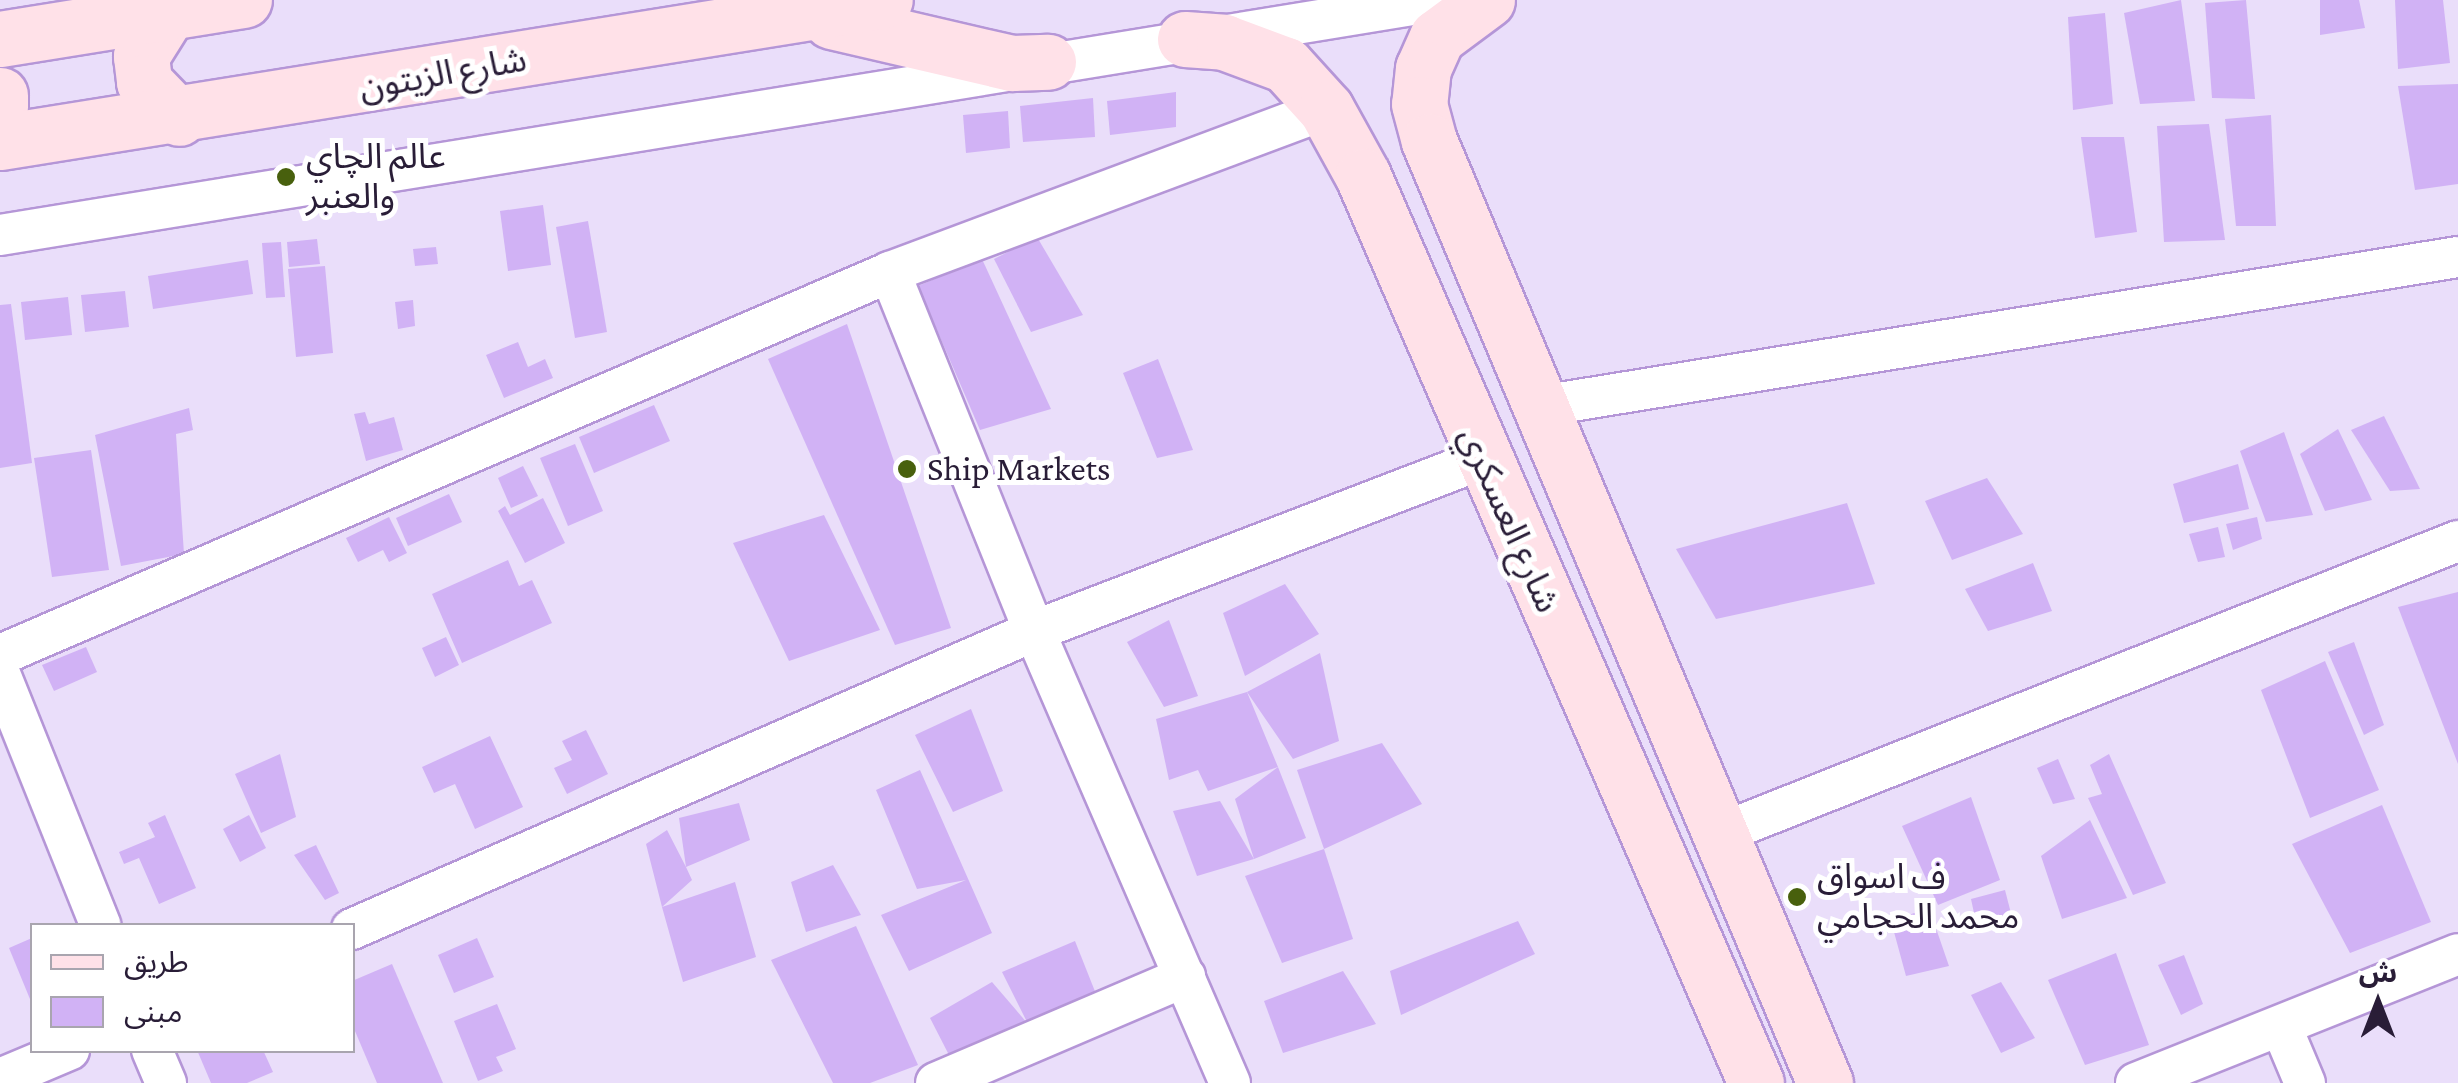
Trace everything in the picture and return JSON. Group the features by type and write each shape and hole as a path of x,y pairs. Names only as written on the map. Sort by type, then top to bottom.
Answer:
{"main road":[{"path":"0,39 244,0"},
{"name":"شارع الزيتون","path":"0,142 179,118 885,0"},
{"name":"شارع العسكري","path":"1487,0 1438,37 1423,68 1420,104 1438,160 1825,1083"},
{"path":"168,13 141,56 158,104 179,118"},
{"path":"762,20 864,26 1012,63 1048,62"},
{"name":"شارع العسكري","path":"1185,40 1260,51 1286,65 1326,109 1363,176 1482,459 1756,1083"},
{"path":"0,95 0,106"},
{"path":"1363,176 1361,128 1388,115 1418,129 1438,160"}],"street":[{"path":"0,235 1443,0"},
{"path":"0,655 890,272 1326,109"},
{"path":"1541,406 2458,257"},
{"path":"890,272 1034,632 1230,1083"},
{"path":"355,927 1034,632 1482,459"},
{"path":"1719,834 2458,541"},
{"path":"0,674 100,923"},
{"path":"2136,1083 2458,954"},
{"path":"936,1083 1184,976"},
{"path":"2282,1026 2306,1083"},
{"path":"0,1079 63,1053"},
{"path":"153,1053 166,1083"}],"building":[{"path":"2181,0 2195,101 2140,104 2124,13"},
{"path":"2246,0 2255,99 2212,98 2205,3"},
{"path":"2320,0 2359,0 2365,28 2320,35"},
{"path":"2395,0 2443,0 2450,63 2398,69"},
{"path":"2105,13 2113,104 2073,110 2068,17"},
{"path":"2458,84 2458,184 2415,190 2398,86"},
{"path":"1176,92 1176,127 1110,135 1107,101"},
{"path":"1093,98 1095,137 1023,142 1020,106"},
{"path":"1008,111 1010,148 966,153 963,115"},
{"path":"2271,115 2276,226 2236,226 2225,119"},
{"path":"2209,124 2225,240 2164,242 2157,126"},
{"path":"2081,137 2124,137 2137,232 2095,238"},
{"path":"543,205 551,265 508,271 500,211"},
{"path":"588,221 607,332 575,338 556,227"},
{"path":"1037,237 1083,315 1031,332 994,259"},
{"path":"317,239 320,264 289,267 287,242"},
{"path":"281,242 285,297 266,298 262,243"},
{"path":"436,247 438,264 415,266 413,249"},
{"path":"982,259 1051,409 980,430 918,286"},
{"path":"248,260 253,294 153,309 148,276"},
{"path":"325,266 333,353 296,357 288,269"},
{"path":"125,291 129,327 85,332 81,295"},
{"path":"68,297 72,335 25,340 21,302"},
{"path":"413,300 415,326 398,329 395,302"},
{"path":"11,304 32,463 0,468 0,305"},
{"path":"847,324 951,628 895,645 768,359"},
{"path":"518,342 528,367 545,359 553,378 504,398 486,355"},
{"path":"1158,359 1193,450 1157,458 1123,373"},
{"path":"654,405 670,441 594,473 579,437"},
{"path":"189,408 193,430 176,434 184,554 121,566 95,435"},
{"path":"365,412 369,424 394,417 403,450 366,461 354,414"},
{"path":"2384,416 2420,489 2390,491 2351,430"},
{"path":"2338,429 2372,500 2325,511 2300,454"},
{"path":"2284,432 2313,515 2266,522 2240,451"},
{"path":"575,444 603,511 568,526 540,458"},
{"path":"91,450 109,570 52,577 34,458"},
{"path":"2238,464 2249,509 2184,523 2173,484"},
{"path":"523,466 538,496 511,508 498,478"},
{"path":"1987,478 2023,534 1952,560 1925,501"},
{"path":"449,494 462,522 408,546 396,518"},
{"path":"543,498 565,543 525,563 498,511 505,506 510,515"},
{"path":"1847,503 1875,584 1716,619 1676,549"},
{"path":"824,515 880,630 789,661 733,543"},
{"path":"389,517 407,553 389,562 383,550 358,562 346,538"},
{"path":"2257,517 2262,539 2233,550 2226,524"},
{"path":"2218,527 2225,557 2198,562 2189,534"},
{"path":"508,560 519,586 532,580 552,623 462,663 432,594"},
{"path":"2033,563 2052,611 1988,631 1965,589"},
{"path":"1285,584 1319,634 1245,676 1223,613"},
{"path":"2458,592 2458,764 2398,607"},
{"path":"1169,620 1198,696 1164,707 1127,642"},
{"path":"446,637 459,665 435,677 422,648"},
{"path":"2354,642 2384,725 2364,735 2328,652"},
{"path":"86,647 97,672 54,691 42,665"},
{"path":"1320,653 1339,741 1293,759 1247,692"},
{"path":"2325,661 2379,790 2310,818 2261,690"},
{"path":"1247,692 1278,767 1208,791 1198,770 1169,780 1156,719"},
{"path":"971,709 1003,791 953,812 915,735"},
{"path":"586,730 608,774 567,794 554,768 572,760 562,741"},
{"path":"490,736 523,807 475,829 455,784 434,793 422,767"},
{"path":"1382,743 1422,804 1324,849 1297,770"},
{"path":"280,754 296,817 261,833 235,774"},
{"path":"2109,754 2166,883 2133,895 2088,798 2102,794 2090,765"},
{"path":"2058,759 2075,799 2053,804 2037,768"},
{"path":"1278,767 1306,838 1254,859 1235,799"},
{"path":"920,770 992,933 909,971 881,915 966,880 917,889 876,790"},
{"path":"1971,797 2000,880 1938,905 1902,826"},
{"path":"1220,801 1254,859 1197,876 1173,811"},
{"path":"739,803 750,840 686,867 679,818"},
{"path":"2382,805 2431,922 2350,953 2292,844"},
{"path":"165,815 196,888 159,904 139,858 124,864 119,852 155,837 148,823"},
{"path":"249,815 266,848 240,862 223,829"},
{"path":"2090,820 2127,898 2062,919 2041,856"},
{"path":"667,830 692,880 662,907 646,844"},
{"path":"316,845 339,893 325,900 294,855"},
{"path":"1324,849 1353,939 1282,963 1245,876"},
{"path":"833,865 861,915 806,932 791,882"},
{"path":"735,882 756,957 683,982 662,907"},
{"path":"2005,890 2014,925 1977,927 1971,899"},
{"path":"1929,908 1949,966 1906,976 1891,921"},
{"path":"1518,921 1535,954 1401,1015 1390,971"},
{"path":"856,926 918,1065 870,1083 833,1083 771,960"},
{"path":"477,938 494,977 454,993 438,955"},
{"path":"30,939 30,999 9,948"},
{"path":"1075,941 1098,999 1028,1024 1002,972"},
{"path":"2116,953 2149,1045 2085,1065 2048,980"},
{"path":"2184,955 2203,1004 2181,1015 2158,965"},
{"path":"392,964 443,1083 377,1083 355,1031 355,980"},
{"path":"1343,971 1376,1024 1283,1053 1264,1001"},
{"path":"992,982 1028,1024 949,1055 930,1018"},
{"path":"2001,982 2035,1038 2001,1053 1971,995"},
{"path":"497,1004 516,1049 496,1057 503,1071 478,1081 454,1021"},
{"path":"198,1053 264,1053 273,1072 247,1083 211,1083"}],"place":[{"name":"عالم الچاي والعنبر","path":"286,177"},
{"name":"Ship Markets","path":"907,469"},
{"name":"ف اسواق محمد الحجامي","path":"1797,897"}]}
